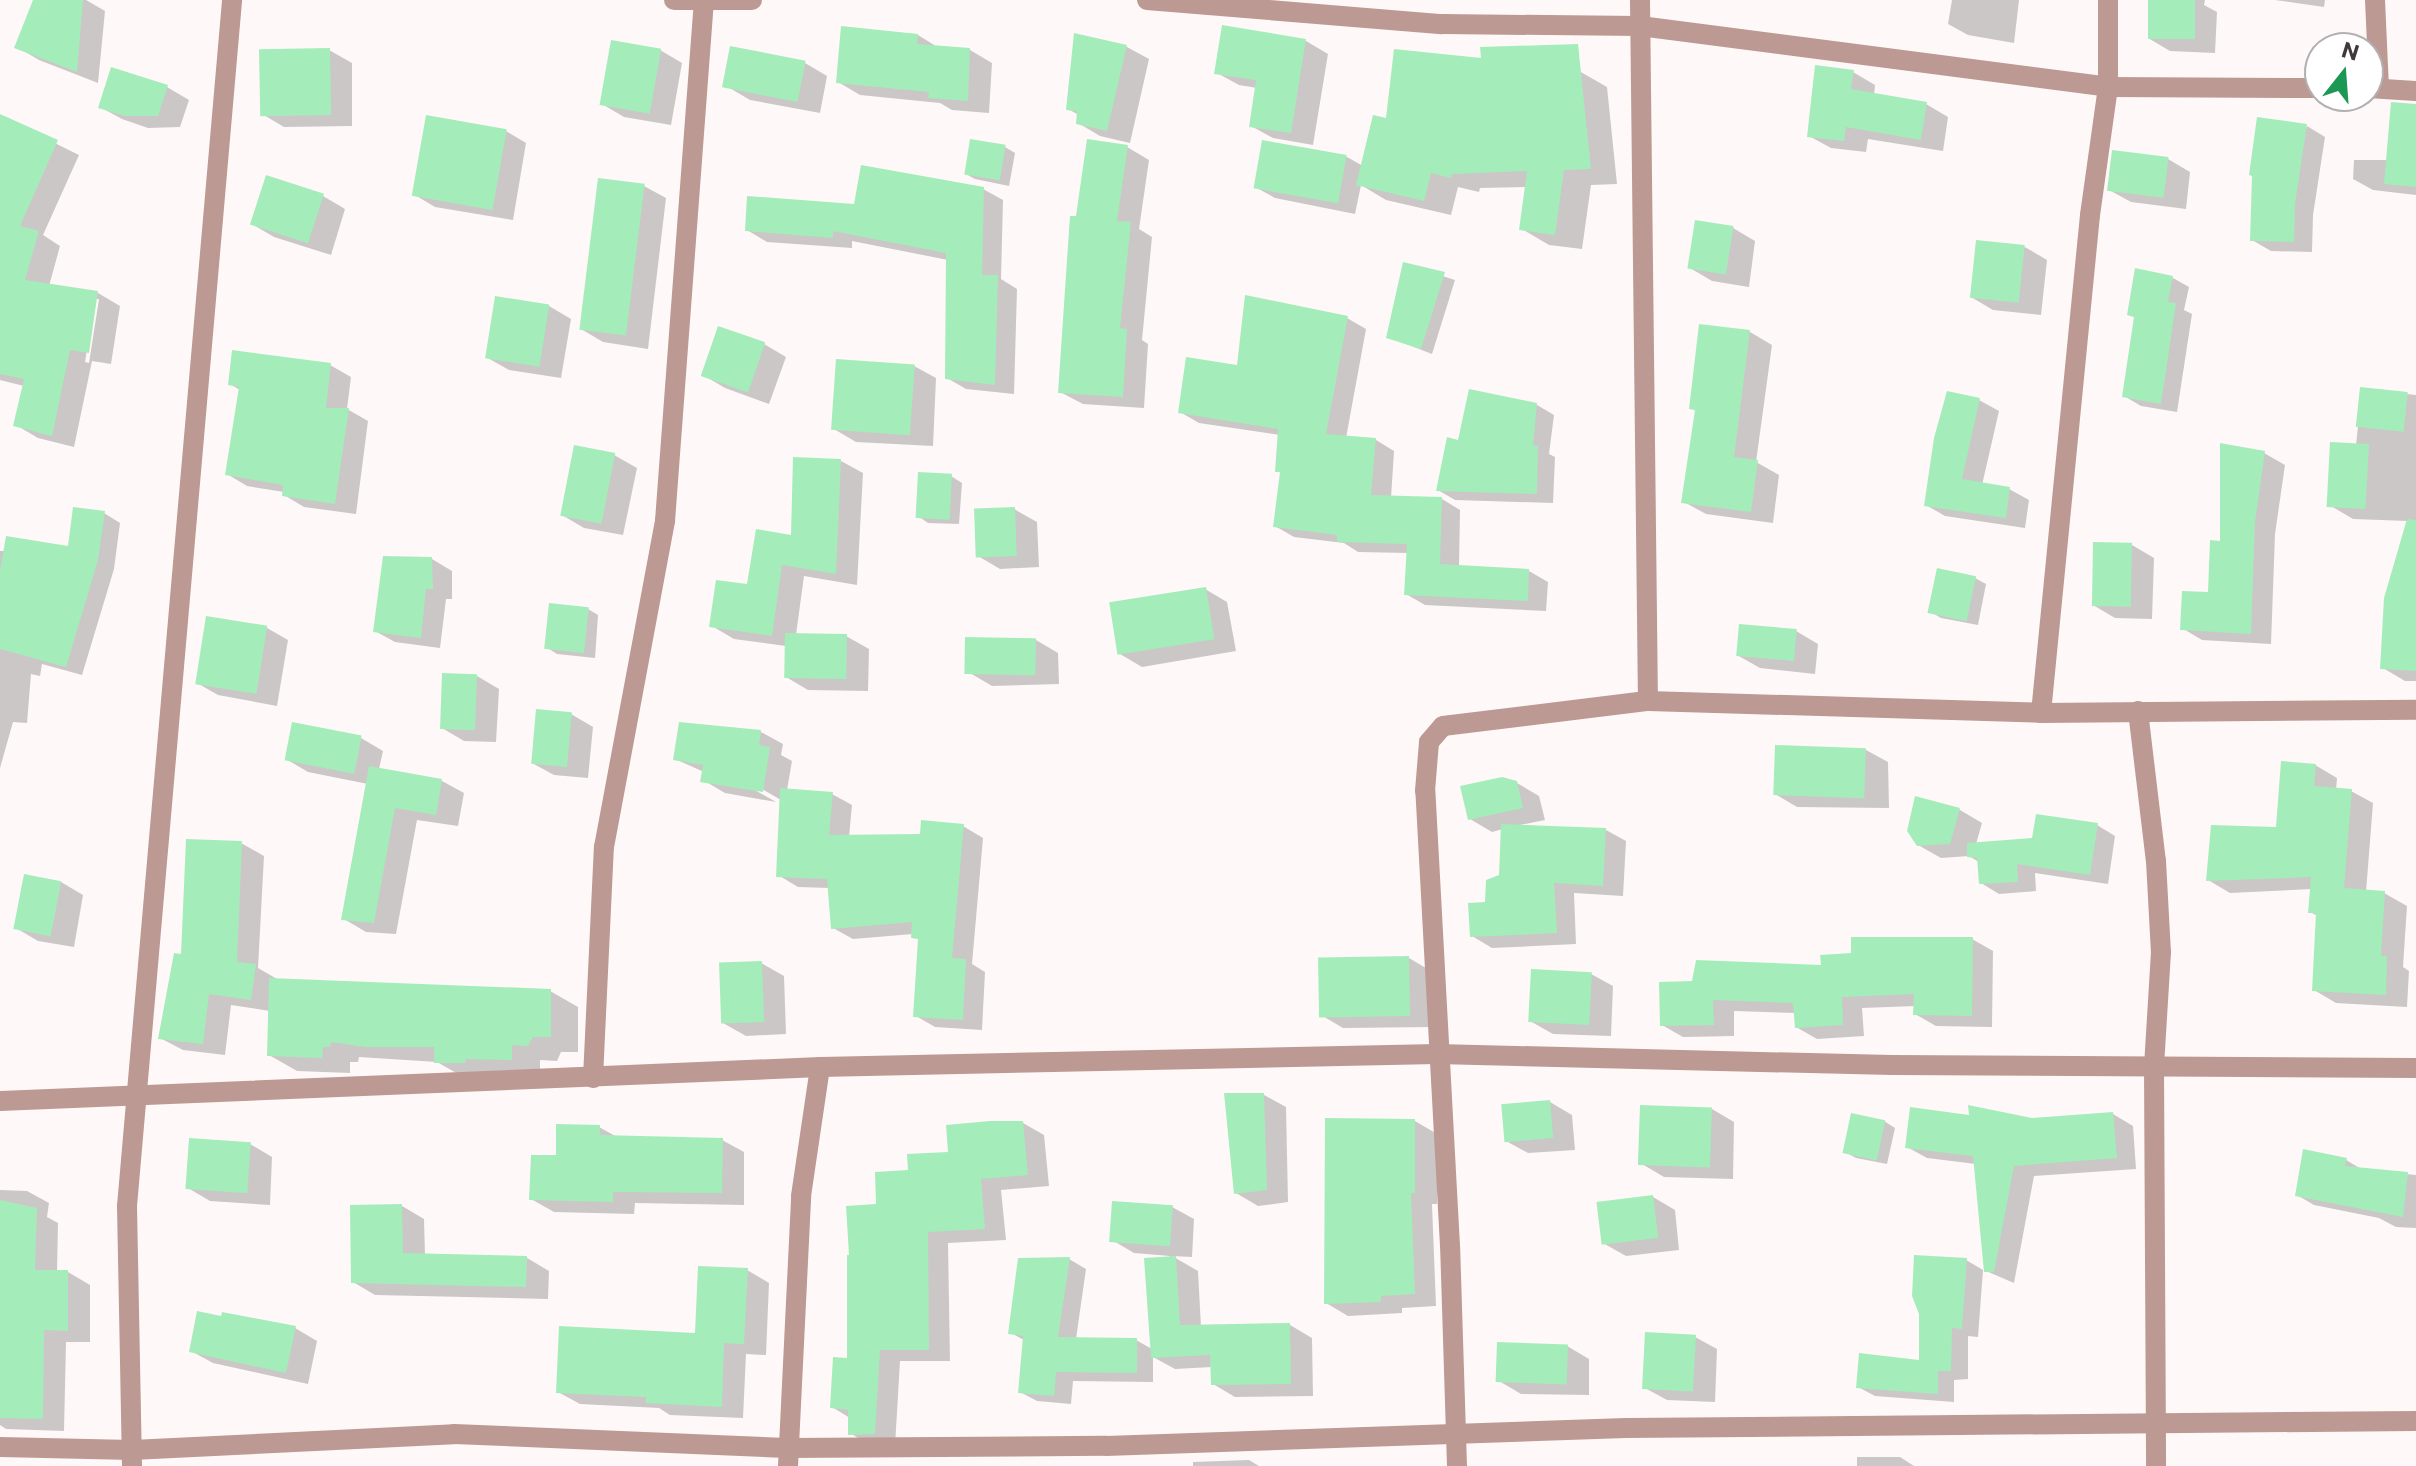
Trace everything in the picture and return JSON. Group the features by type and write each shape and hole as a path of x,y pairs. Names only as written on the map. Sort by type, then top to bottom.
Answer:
{"street":[{"path":"132,1458 127,1206 232,0"},
{"path":"674,0 752,0"},
{"path":"1147,0 1442,24 1640,26 2108,87 2304,88"},
{"path":"1640,0 1648,701"},
{"path":"2041,713 2090,215 2108,87 2108,0"},
{"path":"2375,0 2375,32"},
{"path":"593,1078 604,847 665,521 704,1"},
{"path":"2384,89 2416,91"},
{"path":"1457,1466 1458,1431 1425,791 1429,742 1443,726 1648,701 2041,713 2416,710"},
{"path":"2138,711 2156,861 2161,952 2154,1067 2153,1421 2156,1466"},
{"path":"0,1101 820,1067 1437,1054 2154,1067 2416,1068"},
{"path":"787,1457 801,1196 820,1067"},
{"path":"0,1447 132,1458 454,1434 787,1457 1458,1431 2153,1421 2416,1421"}],"building":[{"path":"33,0 83,0 77,72 14,48"},
{"path":"2148,0 2195,0 2195,39 2148,39"},
{"path":"1222,25 1306,39 1291,133 1249,127 1256,80 1214,74"},
{"path":"841,26 918,34 917,44 970,48 968,101 928,98 929,92 836,83"},
{"path":"1074,33 1127,45 1107,131 1076,124 1077,111 1066,110"},
{"path":"611,40 661,49 650,114 600,105"},
{"path":"1578,44 1591,169 1564,170 1555,235 1519,230 1527,171 1452,174 1451,178 1431,173 1424,201 1356,185 1373,115 1386,118 1394,49 1481,58 1480,47"},
{"path":"730,46 806,61 798,102 722,87"},
{"path":"330,48 331,115 260,116 259,49"},
{"path":"1815,65 1854,70 1851,89 1927,102 1921,140 1846,127 1844,141 1807,137"},
{"path":"111,67 168,85 158,116 125,116 98,108"},
{"path":"2391,102 2416,104 2416,187 2384,184"},
{"path":"0,114 58,140 20,226 39,231 25,280 98,291 89,353 70,350 52,436 13,426 24,379 0,374"},
{"path":"426,115 507,129 493,210 412,196"},
{"path":"2257,117 2307,124 2295,204 2294,242 2250,241 2252,176 2249,175"},
{"path":"970,139 1006,145 1000,180 964,175"},
{"path":"1087,139 1128,145 1117,221 1131,222 1120,328 1127,329 1123,397 1058,393 1070,216 1076,216"},
{"path":"1262,140 1347,155 1338,203 1253,188"},
{"path":"2112,150 2169,157 2164,198 2107,191"},
{"path":"861,165 984,187 982,275 998,275 995,385 945,379 946,253 833,231 833,238 745,231 747,196 854,204"},
{"path":"266,175 324,194 308,243 250,224"},
{"path":"598,178 645,184 626,336 579,330"},
{"path":"1695,220 1734,226 1726,274 1687,268"},
{"path":"1976,240 2025,245 2019,303 1970,298"},
{"path":"1403,262 1445,272 1421,349 1386,338"},
{"path":"2135,268 2173,276 2168,302 2176,303 2161,404 2122,397 2134,317 2127,315"},
{"path":"1245,295 1348,316 1326,434 1376,438 1371,495 1442,497 1440,564 1529,569 1528,601 1404,595 1407,544 1337,542 1337,535 1273,527 1280,472 1275,472 1278,429 1178,413 1186,357 1237,365"},
{"path":"495,296 549,305 539,367 485,358"},
{"path":"1699,324 1750,330 1734,457 1758,460 1751,512 1681,503 1695,410 1689,409"},
{"path":"718,326 765,342 748,392 701,376"},
{"path":"232,350 331,363 326,408 349,408 335,504 282,496 283,485 225,475 239,387 228,385"},
{"path":"836,359 915,365 910,435 831,430"},
{"path":"2360,387 2408,392 2404,432 2356,427"},
{"path":"1469,389 1537,403 1533,445 1538,446 1537,494 1436,491 1447,437 1458,440"},
{"path":"1947,391 1980,398 1962,479 2010,487 2006,518 1924,506 1934,438"},
{"path":"2330,442 2369,444 2366,509 2327,507"},
{"path":"2220,443 2265,451 2255,522 2251,634 2180,630 2182,591 2208,592 2210,540 2220,541"},
{"path":"574,445 615,453 601,524 560,516"},
{"path":"793,457 841,459 836,574 782,565 772,636 709,627 716,580 747,584 756,529 791,535"},
{"path":"918,472 952,474 950,520 916,518"},
{"path":"73,507 105,511 98,560 66,667 0,649 0,571 6,536 68,546"},
{"path":"1015,507 1017,556 976,557 974,508"},
{"path":"2407,519 2416,520 2416,671 2380,669 2384,598"},
{"path":"2093,542 2132,543 2131,607 2092,606"},
{"path":"383,556 432,557 433,589 426,589 421,638 373,632"},
{"path":"1937,568 1976,576 1967,621 1927,613"},
{"path":"1206,587 1214,639 1117,655 1109,602"},
{"path":"549,603 589,607 584,653 544,649"},
{"path":"206,616 267,626 256,694 195,684"},
{"path":"1739,624 1797,629 1794,661 1736,656"},
{"path":"785,633 847,634 846,679 784,678"},
{"path":"965,637 1036,638 1035,675 964,674"},
{"path":"442,673 477,674 475,730 440,729"},
{"path":"536,709 572,712 567,767 531,764"},
{"path":"292,722 362,736 354,774 285,760"},
{"path":"679,722 761,730 759,745 770,747 763,792 700,782 703,765 673,760"},
{"path":"1775,745 1866,748 1864,798 1773,795"},
{"path":"2281,761 2316,764 2314,786 2352,789 2344,888 2385,891 2381,956 2387,956 2386,995 2312,991 2316,913 2308,913 2311,877 2206,881 2211,825 2276,827"},
{"path":"369,766 442,779 436,815 395,808 374,923 341,920"},
{"path":"1502,777 1517,781 1523,808 1468,820 1460,786"},
{"path":"780,788 833,792 829,835 920,834 921,820 964,824 952,958 966,959 963,1020 913,1017 918,939 911,938 912,922 831,929 827,879 776,877"},
{"path":"1915,796 1960,808 1950,844 1917,846 1907,831"},
{"path":"2036,814 2098,823 2090,875 2017,864 2018,882 1979,884 1977,858 1967,857 1967,843 2032,838"},
{"path":"1501,824 1606,828 1603,886 1554,883 1557,933 1470,937 1468,903 1485,902 1486,880 1499,875"},
{"path":"186,839 242,841 237,962 256,964 251,1000 209,994 203,1044 158,1039 174,953 181,954"},
{"path":"24,874 61,881 51,936 13,929"},
{"path":"1851,937 1973,937 1972,1016 1913,1015 1914,994 1842,997 1843,1025 1795,1028 1793,1003 1713,1000 1714,1025 1660,1026 1659,982 1692,981 1696,960 1821,965 1820,955 1851,953"},
{"path":"1409,956 1410,1016 1319,1018 1318,958"},
{"path":"762,961 764,1022 721,1023 719,963"},
{"path":"1531,969 1592,972 1589,1025 1528,1022"},
{"path":"269,978 551,989 551,1037 533,1037 528,1046 512,1045 512,1060 466,1059 465,1063 434,1063 434,1047 365,1047 331,1042 330,1047 323,1047 322,1058 267,1056"},
{"path":"1224,1093 1264,1093 1267,1190 1234,1194"},
{"path":"1550,1100 1553,1138 1504,1142 1501,1104"},
{"path":"1640,1105 1712,1108 1710,1167 1638,1165"},
{"path":"1968,1105 2032,1118 2113,1112 2117,1158 2014,1166 1994,1272 1984,1272 1973,1156 1905,1148 1910,1107 1969,1115"},
{"path":"1851,1113 1885,1120 1877,1160 1842,1153"},
{"path":"1325,1118 1415,1119 1415,1193 1411,1193 1415,1294 1381,1296 1381,1302 1324,1304"},
{"path":"1023,1121 1028,1175 981,1179 985,1229 928,1232 929,1350 880,1350 875,1434 848,1435 848,1410 830,1408 833,1357 847,1358 849,1255 846,1206 876,1204 875,1172 908,1170 907,1154 948,1152 946,1125"},
{"path":"556,1124 600,1125 600,1135 723,1138 722,1193 613,1192 613,1202 529,1200 531,1155 556,1155"},
{"path":"189,1138 251,1142 247,1193 185,1189"},
{"path":"2303,1149 2347,1158 2345,1166 2408,1172 2403,1217 2295,1196"},
{"path":"1653,1195 1658,1238 1602,1245 1596,1202"},
{"path":"0,1200 37,1208 35,1270 68,1270 68,1331 44,1330 43,1419 0,1418"},
{"path":"1112,1201 1173,1205 1170,1246 1109,1242"},
{"path":"402,1204 403,1253 527,1256 526,1287 351,1283 350,1205"},
{"path":"1914,1255 1967,1258 1962,1329 1952,1328 1951,1371 1938,1371 1938,1394 1856,1388 1859,1353 1919,1360 1919,1314 1912,1296"},
{"path":"1176,1256 1180,1325 1290,1323 1291,1384 1211,1385 1210,1355 1151,1358 1144,1258"},
{"path":"1070,1257 1058,1337 1137,1338 1137,1373 1056,1372 1054,1396 1018,1393 1023,1336 1008,1334 1018,1258"},
{"path":"698,1266 748,1268 744,1344 724,1343 722,1407 646,1403 646,1397 556,1393 559,1326 695,1333"},
{"path":"197,1311 221,1316 222,1312 296,1326 286,1373 189,1352"},
{"path":"1645,1332 1696,1335 1693,1392 1642,1389"},
{"path":"1497,1342 1568,1344 1567,1384 1496,1382"}]}
